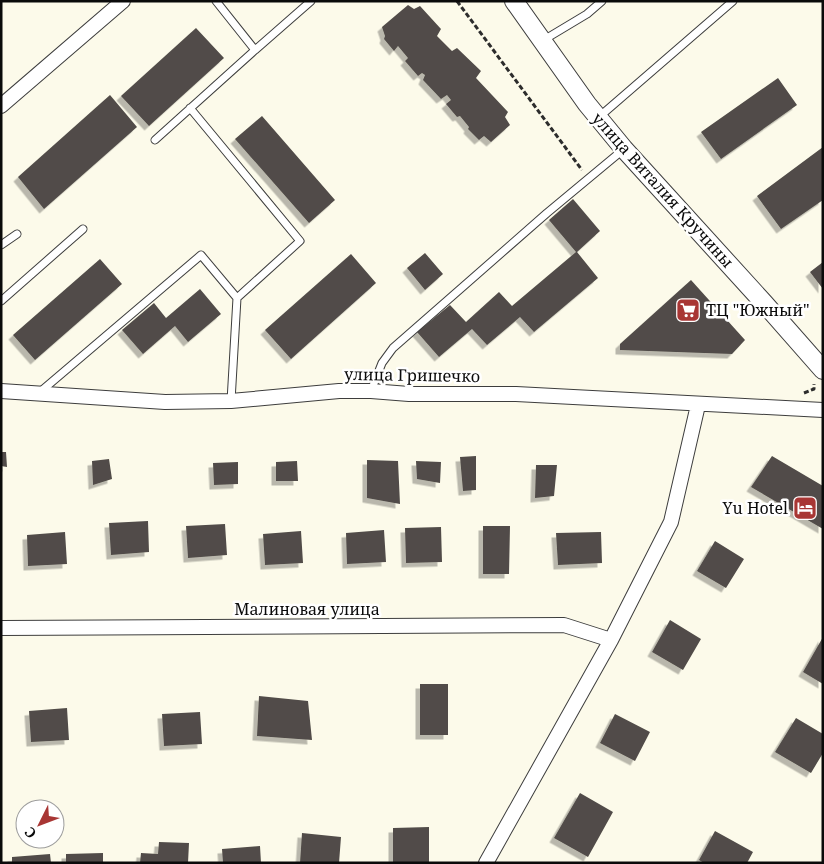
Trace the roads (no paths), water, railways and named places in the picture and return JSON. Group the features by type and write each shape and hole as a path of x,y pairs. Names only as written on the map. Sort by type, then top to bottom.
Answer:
{"street":[{"path":"1,106 123,1"},
{"name":"улица Виталия Кручины","path":"514,1 598,117 624,149 764,303 818,375"},
{"name":"улица Гришечко","path":"1,391 165,402 231,400 339,391 409,394 516,394 698,405 823,410"},
{"path":"486,863 611,640 671,522 698,405"},
{"name":"Малиновая улица","path":"1,628 564,625 611,640"}],"lane":[{"path":"216,1 255,50"},
{"path":"155,140 311,1"},
{"path":"542,41 587,14 602,1"},
{"path":"598,117 733,1"},
{"path":"190,108 300,241 237,298"},
{"path":"370,391 382,363 393,348 547,213 624,149"},
{"path":"1,301 83,229"},
{"path":"1,245 17,234"},
{"path":"39,393 201,255 237,298 231,400"}],"place":[{"name":"ТЦ \"Южный\"","path":"688,310"},
{"name":"Yu Hotel","path":"805,508"}]}
